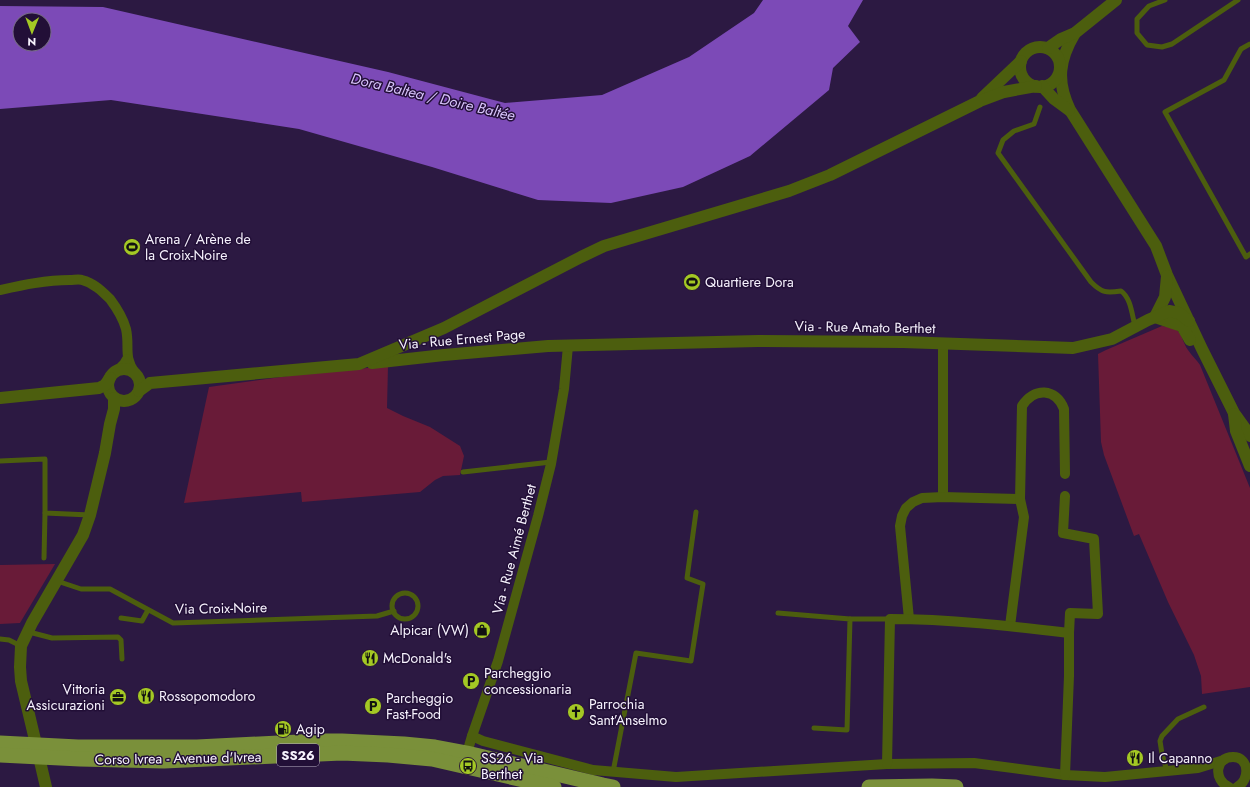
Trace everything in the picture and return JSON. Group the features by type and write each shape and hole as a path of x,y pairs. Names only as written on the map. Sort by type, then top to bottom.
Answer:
{"main road":[{"name":"Corso Ivrea - Avenue d'Ivrea","path":"37,751 85,747 198,746 342,741 404,744 435,747 467,753 603,786 613,787"},
{"name":"SS26","path":"0,742 37,751"},
{"name":"SS26","path":"0,755 37,751"},
{"name":"Corso Ivrea - Avenue d'Ivrea","path":"37,751 80,759 164,761 342,753 388,755 432,759 554,787"},
{"path":"869,787 956,787"}],"street":[{"path":"1048,48 1061,38 1075,33 1116,0"},
{"path":"358,364 444,328 604,246 789,191 830,175 980,100 1004,92 1048,84 1054,81 1060,71 1067,46 1075,33"},
{"path":"980,100 1021,60 1029,50 1041,47 1048,48 1057,56 1060,62 1064,98 1070,110 1156,246 1167,275 1202,349 1234,413 1250,436"},
{"path":"1021,60 1020,67 1025,79 1030,83 1039,86 1070,110"},
{"path":"1167,275 1165,297 1155,317 1182,326 1193,345 1202,349"},
{"path":"0,290 54,280 82,280 93,284 103,291 116,307 126,328 127,359 141,384 139,392"},
{"name":"Via - Rue Amato Berthet","path":"568,346 758,341 943,343 1073,348 1112,339 1169,311 1179,312 1189,320"},
{"path":"943,343 943,497"},
{"name":"Via - Rue Ernest Page","path":"150,383 358,364 444,354 548,346 568,346"},
{"name":"Via - Rue Aimé Berthet","path":"467,753 498,661 536,524 551,462 564,388 568,346"},
{"path":"0,398 99,388 105,385 127,359"},
{"path":"46,787 21,681 21,646 83,535 90,515 116,401 108,389 108,383 114,374 128,369 150,383 131,400 116,401 105,390 99,388"},
{"path":"1010,626 1024,517 1020,499 1022,406 1026,400 1038,393 1044,392 1057,397 1062,403 1064,409 1065,474"},
{"path":"1234,413 1236,431 1250,466"},
{"path":"1065,775 1070,612 1098,614 1094,539 1063,533 1066,496"},
{"path":"909,619 900,526 902,516 906,508 913,502 922,498 943,497 1020,499"},
{"path":"887,764 890,619 1010,626 1069,634"},
{"path":"472,736 593,770 676,777 887,764 974,763 1065,775 1105,777 1198,768 1228,758 1245,757 1249,770 1248,776 1243,784 1236,787"},
{"path":"1224,760 1218,767 1218,774 1220,781 1226,786"},
{"path":"1198,768 1218,774"}],"lane":[{"path":"1165,0 1149,6 1137,19 1137,33 1147,45 1162,47 1172,44 1238,0"},
{"path":"1250,44 1241,49 1224,80 1165,112 1246,256 1250,254"},
{"path":"1040,107 1034,124 1014,131 1003,140 998,153 1091,282 1100,290 1108,293 1121,291 1125,294 1128,299 1135,327"},
{"path":"0,460 45,459 44,558"},
{"path":"463,472 551,462"},
{"path":"613,772 636,653 691,661 703,584 687,578 696,512"},
{"path":"45,513 90,515"},
{"name":"Via Croix-Noire","path":"57,581 81,589 110,589 172,623 377,616 394,611"},
{"path":"400,594 412,594 416,598 418,609 410,618 405,619 399,617 394,611 392,608 393,602 400,594"},
{"path":"121,618 142,621 148,610"},
{"path":"778,613 850,619 890,619"},
{"path":"814,728 847,730 850,619"},
{"path":"28,632 52,638 118,637 121,640 122,659"},
{"path":"0,639 9,640 21,646"},
{"path":"1166,771 1160,741 1162,736 1178,719 1204,707"}],"shaded area":[{"path":"1162,326 1178,331 1188,350 1200,365 1250,488 1250,687 1202,694 1201,676 1194,655 1168,602 1139,534 1134,536 1104,455 1101,442 1098,354"},
{"path":"388,366 387,408 430,427 460,446 464,456 460,475 443,476 435,480 420,492 302,502 301,492 184,503 209,387 295,375"},
{"path":"55,564 20,623 0,624 0,565"}],"water":[{"name":"Dora Baltea / Doire Baltée","path":"763,0 863,0 848,26 860,42 833,68 829,90 750,156 683,187 611,203 538,200 432,167 299,129 111,100 0,109 0,6 103,7 388,72 505,103 602,95 689,57 754,13"}],"place":[{"name":"Arena / Arène de la Croix-Noire","path":"132,247"},
{"name":"Quartiere Dora","path":"692,282"},
{"name":"Alpicar (VW)","path":"482,630"},
{"name":"McDonald's","path":"370,658"},
{"name":"Parcheggio concessionaria","path":"471,681"},
{"name":"Rossopomodoro","path":"146,696"},
{"name":"Vittoria Assicurazioni","path":"118,697"},
{"name":"Parcheggio Fast-Food","path":"373,706"},
{"name":"Parrochia Sant’Anselmo","path":"576,712"},
{"name":"Agip","path":"283,729"},
{"name":"Il Capanno","path":"1135,758"},
{"name":"SS26 - Via Berthet","path":"468,766"}]}
